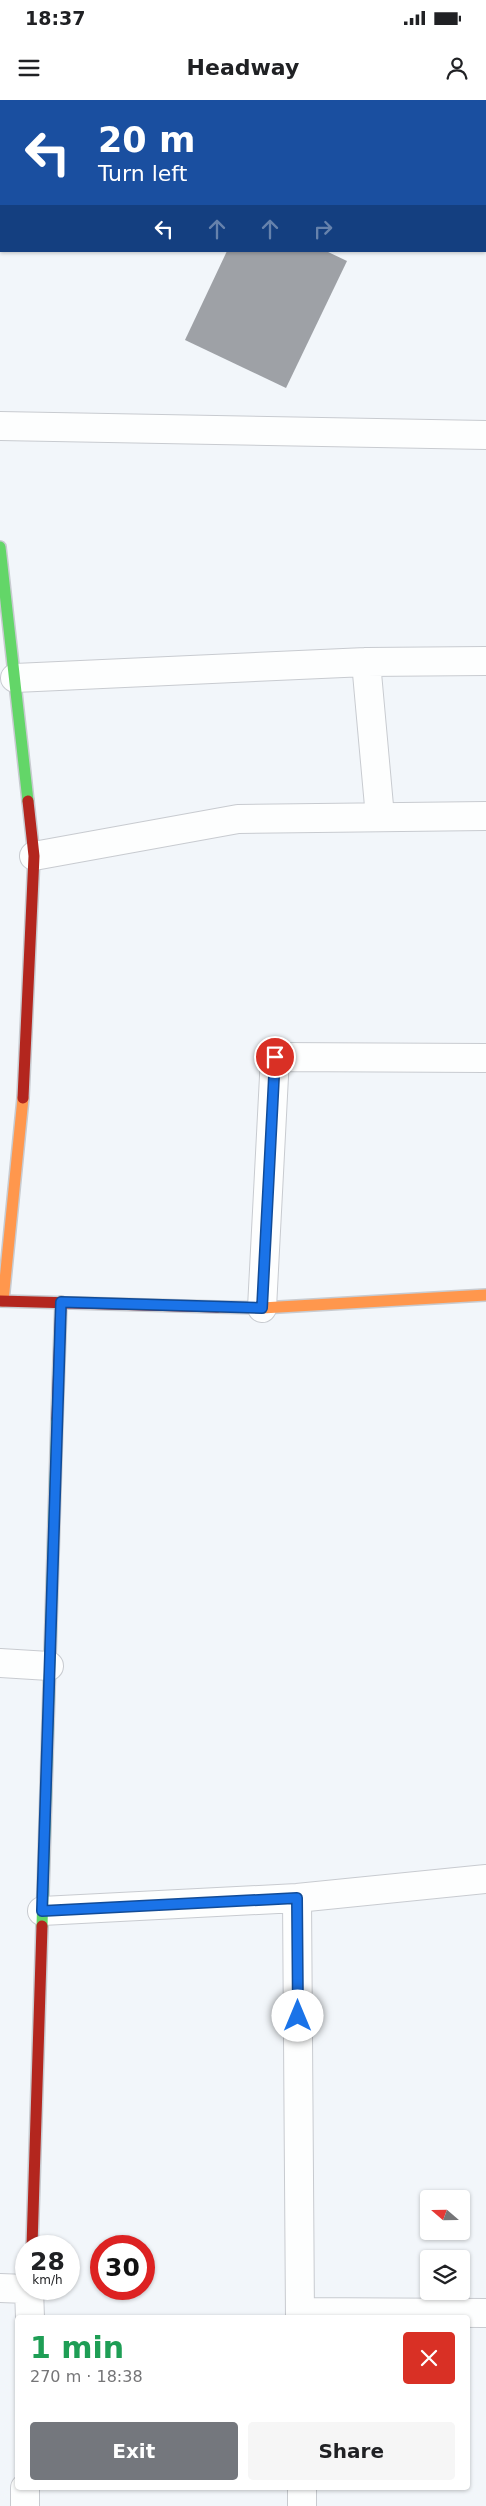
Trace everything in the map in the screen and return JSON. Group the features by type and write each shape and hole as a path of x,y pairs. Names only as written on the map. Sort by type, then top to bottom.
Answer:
{"street":[{"path":"0,426 486,435"},
{"path":"0,547 9,665 34,856 23,1093 1,1301 262,1308 486,1295"},
{"path":"9,665 486,661"},
{"path":"366,662 380,817"},
{"path":"34,856 238,819 486,816"},
{"path":"262,1308 275,1057 486,1058"},
{"path":"32,2235 61,1302"},
{"path":"0,1663 50,1666"},
{"path":"42,1911 297,1898 486,1879"},
{"path":"297,1898 300,2315 486,2313"},
{"path":"0,2288 15,2289"},
{"path":"29,2300 30,2315"},
{"path":"25,2490 25,2506"},
{"path":"302,2490 302,2506"}],"building":[{"path":"227,252 328,252 347,261 286,388 185,340"}],"traffic: fast":[{"path":"0,547 28,801"},
{"path":"42,1926 57,1419"}],"traffic: slow":[{"path":"3,1301 23,1098"},
{"path":"217,1307 262,1308 486,1295"}],"traffic: jam":[{"path":"23,1098 34,856 28,801"},
{"path":"0,1301 217,1307"},
{"path":"57,1419 61,1302"},
{"path":"32,2235 42,1926"}],"route":[{"path":"275,1057 262,1308 61,1302 42,1911 297,1898 298,2016"}]}
